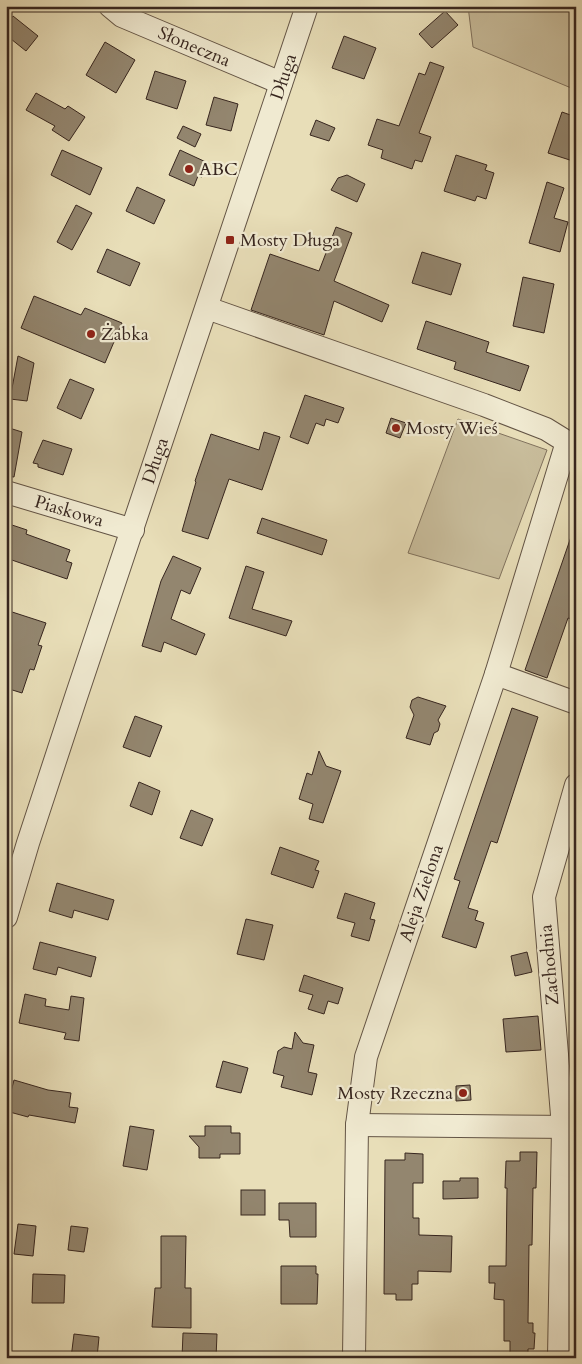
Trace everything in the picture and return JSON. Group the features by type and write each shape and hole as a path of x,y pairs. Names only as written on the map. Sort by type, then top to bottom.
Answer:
{"street":[{"name":"Słoneczna","path":"110,6 122,16 281,83"},
{"name":"Długa","path":"6,917 28,842 307,6"},
{"name":"Aleja Zielona","path":"207,308 484,405 546,429 567,442 496,674 366,1057 358,1125 354,1358"},
{"name":"Piaskowa","path":"6,492 133,530"},
{"path":"496,674 576,703"},
{"name":"Zachodnia","path":"559,1358 569,1127 544,897 576,786"},
{"path":"358,1125 569,1127"}],"shaded area":[{"path":"468,6 576,6 576,90 473,47"},
{"path":"458,419 547,450 499,579 408,553"}],"building":[{"path":"445,11 458,25 432,48 419,34"},
{"path":"13,16 38,36 26,51 6,35 6,26"},
{"path":"344,36 376,48 364,79 332,68"},
{"path":"105,42 135,60 116,93 86,75"},
{"path":"430,62 444,67 419,133 431,137 422,162 415,160 412,169 381,158 383,150 368,145 377,119 399,126 419,73 425,75"},
{"path":"155,71 186,81 177,109 146,99"},
{"path":"36,93 65,109 68,106 85,117 69,141 52,130 55,126 26,110"},
{"path":"214,97 238,104 231,131 206,125"},
{"path":"562,112 576,117 576,162 548,153"},
{"path":"316,120 335,128 329,141 310,135"},
{"path":"183,126 201,134 195,147 177,138"},
{"path":"62,150 102,168 90,195 51,175"},
{"name":"ABC","path":"180,150 208,163 202,177 198,176 194,186 169,175"},
{"path":"456,155 487,165 485,170 494,173 486,199 477,196 475,201 444,191"},
{"path":"347,175 365,184 357,202 331,190 338,178"},
{"path":"547,182 564,188 554,218 568,222 560,252 529,243"},
{"path":"137,187 165,200 154,224 126,211"},
{"path":"76,205 92,213 72,250 57,242"},
{"path":"336,227 352,233 334,281 389,305 382,322 334,301 324,335 251,310 270,254 319,271"},
{"path":"107,249 140,263 130,286 97,272"},
{"path":"422,252 461,264 451,295 412,283"},
{"path":"523,277 554,284 544,333 513,326"},
{"path":"34,296 81,315 85,308 122,323 105,363 21,328"},
{"path":"426,321 489,342 486,352 529,366 520,391 454,369 456,362 417,349"},
{"path":"18,356 34,363 27,401 10,399"},
{"path":"70,379 94,389 81,419 57,408"},
{"path":"305,395 344,408 338,423 326,419 324,426 316,423 308,444 290,437"},
{"name":"Mosty Wieś","path":"391,418 406,423 400,438 386,433"},
{"path":"6,427 22,432 14,477 6,476"},
{"path":"264,432 280,437 262,490 229,479 208,539 182,531 195,481 211,434 259,450"},
{"path":"43,440 72,449 63,475 38,467 38,464 33,463"},
{"path":"262,518 327,540 322,555 257,533"},
{"path":"6,523 27,530 26,534 70,550 66,561 72,563 67,579 6,558"},
{"path":"573,531 576,532 576,620 568,618 547,678 525,670"},
{"path":"173,556 201,568 190,594 181,590 171,619 205,634 196,655 164,642 161,652 142,646 161,581"},
{"path":"246,566 264,572 252,609 292,621 286,636 229,618"},
{"path":"6,610 46,623 38,645 42,646 34,670 30,669 22,693 6,688"},
{"path":"418,697 446,706 438,720 440,724 438,731 434,733 430,745 406,738 414,715 410,707 412,700"},
{"path":"512,708 538,717 497,843 491,841 468,908 478,911 475,920 484,923 476,948 442,937 460,881 454,879"},
{"path":"135,716 162,726 150,757 123,747"},
{"path":"319,751 326,766 341,771 323,823 309,819 313,804 299,799 307,773 312,775"},
{"path":"139,782 160,791 152,815 130,806"},
{"path":"191,810 213,819 202,846 180,838"},
{"path":"280,847 319,861 315,870 319,871 313,888 271,874"},
{"path":"57,883 114,900 108,920 74,910 72,918 49,911"},
{"path":"345,893 375,903 370,919 375,920 369,941 351,936 355,923 337,918"},
{"path":"246,919 273,925 264,960 237,954"},
{"path":"40,942 96,957 91,977 58,967 56,975 33,969"},
{"path":"527,952 532,972 515,976 511,956"},
{"path":"304,975 343,988 338,1004 328,1001 324,1014 308,1009 313,995 299,991"},
{"path":"25,994 46,999 45,1006 69,1010 71,996 84,998 79,1041 64,1039 66,1033 19,1023"},
{"path":"538,1016 541,1050 506,1052 503,1019"},
{"path":"295,1032 303,1043 314,1045 308,1072 317,1074 312,1095 281,1087 284,1076 273,1073 278,1051 284,1047 292,1049"},
{"path":"223,1061 248,1068 241,1093 216,1087"},
{"path":"14,1080 48,1090 71,1093 69,1107 78,1108 75,1123 29,1115 28,1117 6,1111"},
{"name":"Mosty Rzeczna","path":"470,1085 471,1100 456,1101 456,1086"},
{"path":"130,1126 154,1130 147,1170 123,1166"},
{"path":"205,1126 231,1126 231,1133 240,1133 240,1154 220,1154 220,1158 199,1158 199,1147 189,1136 205,1136"},
{"path":"520,1152 537,1152 536,1188 533,1188 532,1245 529,1245 528,1323 533,1323 533,1333 535,1333 534,1349 528,1349 528,1358 510,1358 510,1341 504,1341 504,1300 494,1299 495,1283 489,1283 489,1266 506,1266 506,1161 520,1161"},
{"path":"405,1153 423,1154 423,1183 413,1183 413,1218 419,1218 419,1235 452,1236 451,1272 418,1271 418,1284 412,1284 412,1300 396,1300 396,1294 384,1294 385,1160 405,1160"},
{"path":"460,1178 478,1178 478,1198 443,1199 443,1181 460,1181"},
{"path":"241,1190 265,1190 265,1215 241,1215"},
{"path":"279,1203 316,1203 316,1237 290,1237 289,1220 279,1220"},
{"path":"18,1224 36,1226 33,1256 14,1254"},
{"path":"71,1226 88,1228 84,1252 68,1250"},
{"path":"161,1236 186,1236 185,1288 191,1288 191,1328 152,1327 155,1288 161,1288"},
{"path":"281,1266 316,1266 316,1274 318,1274 317,1304 281,1304"},
{"path":"33,1274 65,1275 64,1303 32,1303"},
{"path":"183,1333 217,1334 216,1358 182,1358"},
{"path":"74,1334 99,1337 97,1358 71,1358"}],"place":[{"name":"ABC","path":"189,169"},
{"name":"Mosty Długa","path":"230,240"},
{"name":"Żabka","path":"91,334"},
{"name":"Mosty Wieś","path":"396,428"},
{"name":"Mosty Rzeczna","path":"463,1093"}]}
